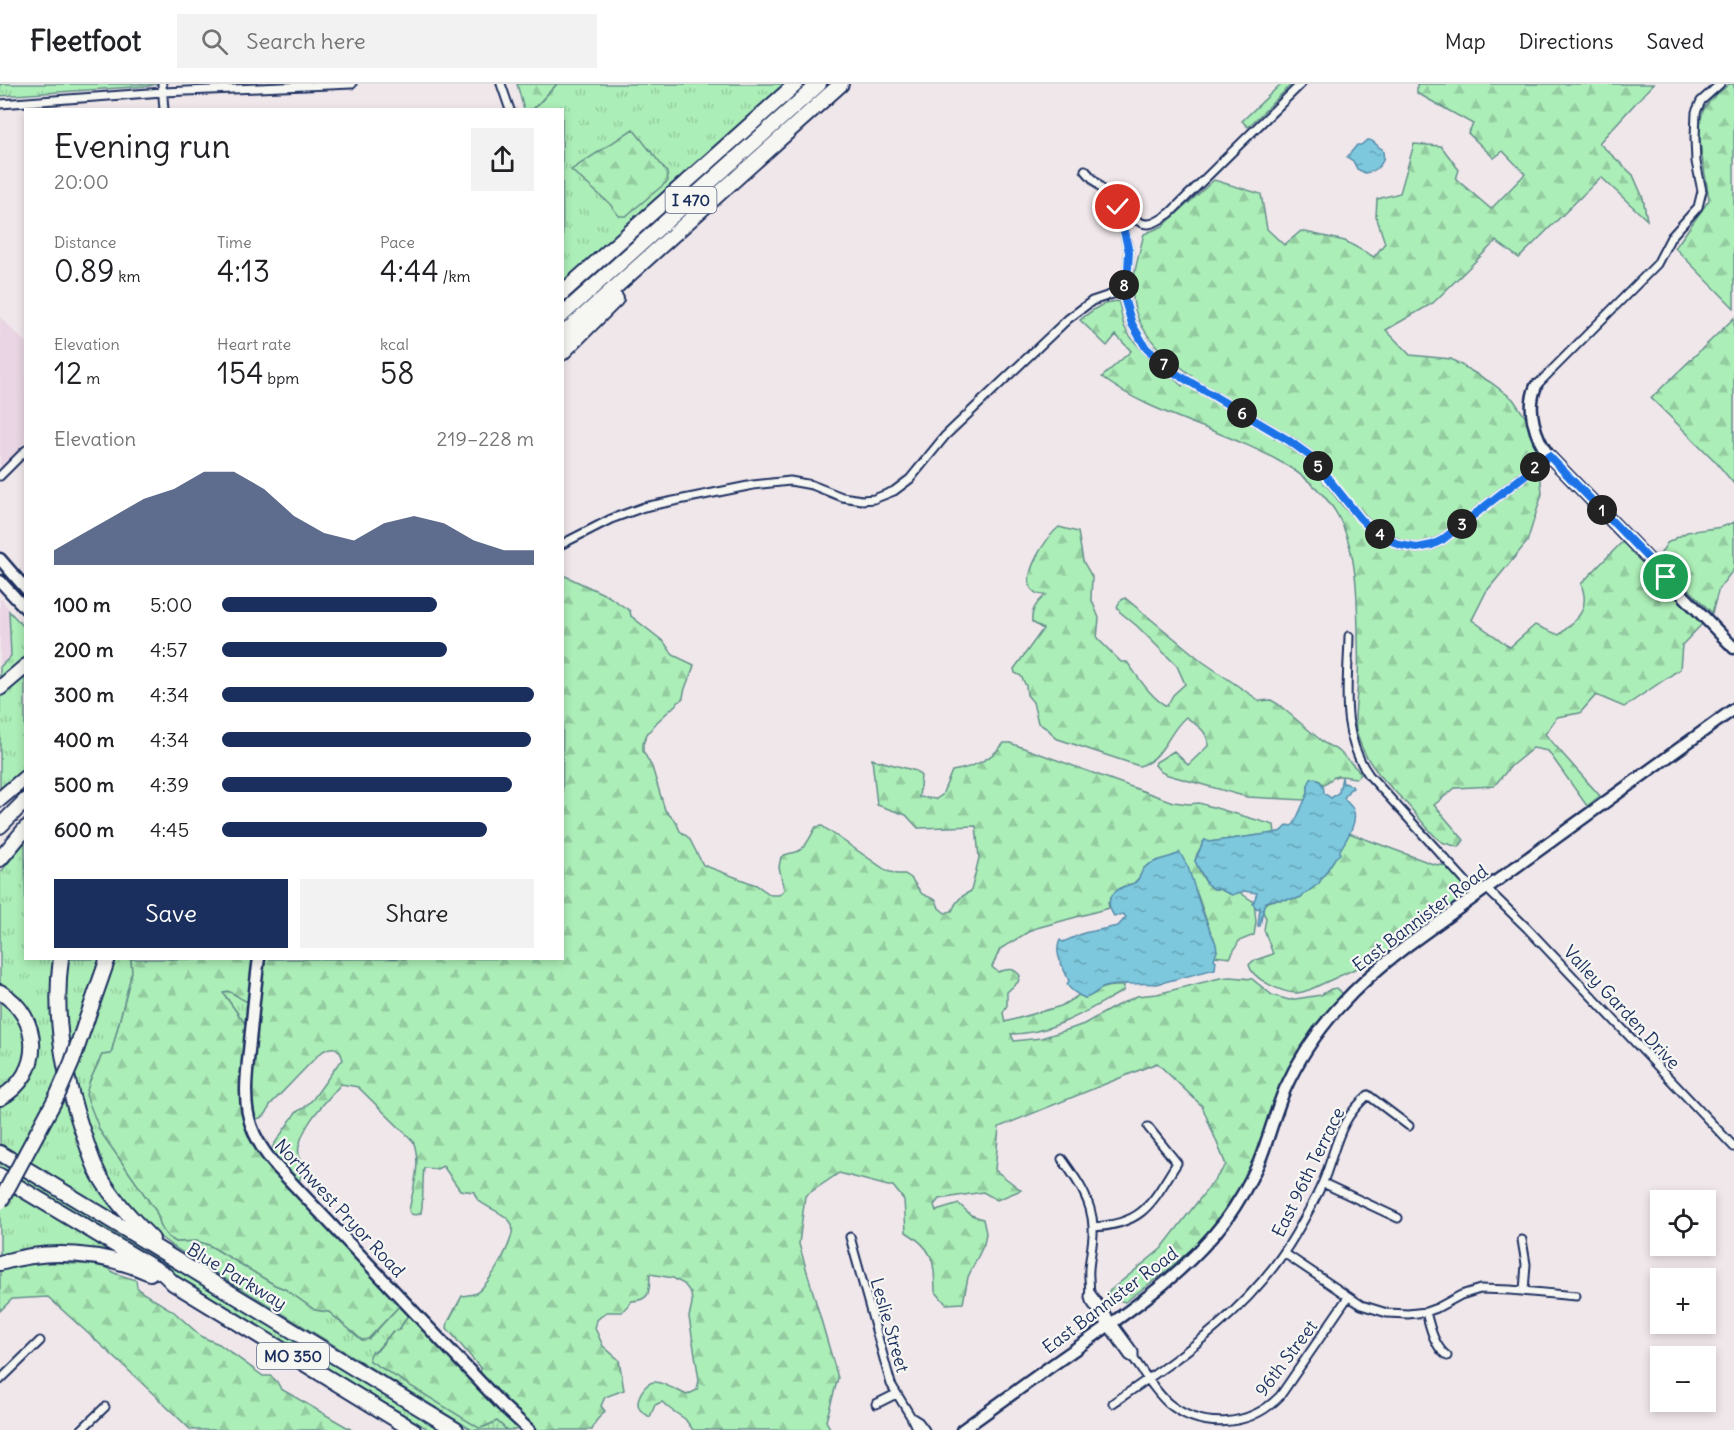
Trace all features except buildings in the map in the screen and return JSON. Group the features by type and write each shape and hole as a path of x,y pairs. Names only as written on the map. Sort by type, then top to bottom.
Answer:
{"highway":[{"path":"564,291 796,84"},
{"name":"I 470","path":"564,313 819,84"},
{"name":"I 470","path":"564,333 841,84"},
{"path":"564,351 700,211"},
{"path":"0,688 24,668"},
{"path":"0,799 24,779"},
{"path":"0,826 24,802"},
{"path":"0,859 24,830"},
{"path":"61,960 58,1005 63,1058 70,1090 91,1155 99,1174 114,1198 166,1254"},
{"path":"0,1202 58,1094 72,1062 107,960"},
{"path":"0,992 18,1006 32,1035 32,1051 28,1068 20,1082 0,1098"},
{"name":"Blue Parkway","path":"0,1153 456,1430"},
{"name":"Blue Parkway","path":"0,1176 164,1274 173,1283 413,1430"},
{"path":"0,1263 29,1255 77,1255 141,1268 173,1283"}],"main road":[{"path":"1536,386 1532,396 1533,419 1549,456 1734,648"},
{"path":"0,559 24,587"},
{"path":"0,581 24,607"},
{"name":"East Bannister Road","path":"962,1430 1174,1276 1199,1252 1226,1219 1253,1174 1285,1089 1299,1061 1319,1030 1353,990 1385,962 1734,709"},
{"name":"Northwest Pryor Road","path":"259,960 245,1094 249,1120 259,1145 276,1166 502,1405 529,1430"}],"street":[{"path":"0,104 163,88 352,84"},
{"path":"501,84 509,108"},
{"path":"1085,170 1118,207 1142,224 1156,222 1163,218 1302,84"},
{"path":"1536,386 1657,264 1671,237 1694,214 1701,200 1702,191 1696,162 1696,112 1701,101 1720,84"},
{"path":"163,88 164,108"},
{"path":"1118,207 1129,252 1128,269 1122,291 1132,324 1146,348 1175,373 1288,440 1310,456 1347,503 1370,528 1384,537 1400,545 1417,548 1432,545 1442,540 1549,456"},
{"path":"564,543 611,519 644,507 753,485 790,481 812,485 842,497 862,500 874,499 894,491 910,479 945,436 1068,319 1092,301 1122,291"},
{"path":"0,476 24,452"},
{"name":"Valley Garden Drive","path":"1349,636 1347,709 1349,725 1353,747 1369,775 1483,892 1527,928 1734,1147"},
{"name":"East 96th Terrace","path":"1113,1403 1214,1330 1263,1281 1284,1253 1306,1217 1323,1183 1346,1121 1368,1095 1409,1126"},
{"path":"1093,1227 1123,1223 1137,1217 1152,1201 1178,1163 1148,1127"},
{"path":"1062,1159 1082,1188 1089,1203 1093,1227 1089,1274 1090,1292 1094,1295 1110,1324 1134,1352 1134,1359 1161,1396 1175,1409 1207,1426"},
{"path":"1323,1183 1398,1218"},
{"name":"Leslie Street","path":"850,1237 889,1376 896,1394 917,1430"},
{"path":"1522,1240 1526,1263 1524,1291"},
{"path":"1284,1253 1361,1305 1387,1313 1426,1312 1461,1295 1480,1290 1576,1296"},
{"name":"96th Street","path":"1207,1426 1238,1422 1259,1414 1273,1403 1348,1297"},
{"path":"1426,1312 1441,1352 1447,1356"},
{"path":"0,1380 40,1341"},
{"path":"876,1404 896,1394"},
{"path":"81,1430 105,1407"},
{"name":"Leslie Street","path":"911,1417 925,1430"}],"shaded area":[{"path":"0,317 24,341 24,451 0,475"},
{"path":"0,598 10,610 11,656 0,667"}],"green space":[{"path":"0,84 157,84 0,96"},
{"path":"517,84 557,84 534,108 523,108"},
{"path":"557,84 788,84 564,286 564,108 535,108"},
{"path":"1281,84 1292,84 1248,127 1242,121"},
{"path":"1417,84 1653,84 1599,143 1633,175 1643,198 1647,220 1601,177 1519,258 1496,241 1433,303 1386,330 1410,355 1451,359 1490,382 1513,399 1526,418 1539,455 1542,494 1527,542 1486,592 1472,620 1510,647 1535,625 1559,635 1577,619 1583,607 1584,593 1581,584 1624,540 1703,623 1682,645 1680,669 1624,707 1596,695 1580,713 1557,717 1545,734 1600,796 1587,806 1548,751 1533,748 1511,766 1494,786 1455,788 1434,805 1464,840 1459,847 1442,842 1430,831 1373,767 1359,740 1355,725 1358,654 1353,563 1342,524 1324,496 1298,473 1267,455 1163,411 1130,395 1102,377 1131,351 1116,335 1107,346 1080,320 1102,305 1118,301 1125,328 1144,352 1182,386 1192,376 1163,353 1140,324 1135,310 1133,283 1144,234 1163,226 1214,180 1261,194 1267,229 1284,245 1301,231 1345,241 1374,257 1385,243 1376,216 1377,199 1400,193 1414,144 1441,146 1459,170 1456,179 1491,209 1525,174 1503,151 1494,158 1468,133 1473,124 1417,93"},
{"path":"1729,84 1734,84 1734,308 1675,248 1709,200 1701,153 1701,117 1707,104"},
{"path":"633,129 667,172 668,181 626,216 619,216 609,203 571,170"},
{"path":"1734,318 1734,484 1715,461 1651,398"},
{"path":"1734,522 1734,569 1719,588 1712,613 1658,558 1667,543 1687,532 1722,527"},
{"path":"1059,527 1078,532 1083,561 1092,577 1091,598 1099,618 1097,638 1121,662 1127,662 1145,687 1161,703 1167,706 1173,695 1185,684 1177,666 1120,612 1117,607 1125,598 1203,662 1260,701 1271,700 1278,704 1324,743 1339,751 1362,774 1356,778 1336,777 1324,785 1320,781 1308,785 1305,800 1247,797 1168,775 1161,772 1155,765 1156,762 1174,751 1188,765 1208,746 1204,733 1186,717 1160,752 1147,763 1139,766 1055,738 1049,730 1038,723 1033,702 1027,695 1026,686 1014,669 1043,629 1032,622 1032,614 1039,601 1046,595 1036,593 1029,579 1031,569 1041,549"},
{"path":"564,575 608,596 630,611 631,616 664,642 673,655 694,665 683,698 647,734 643,751 652,767 665,810 676,822 680,831 689,838 703,865 756,885 771,895 779,895 784,890 779,867 781,857 799,851 816,827 822,826 887,871 905,874 911,878 922,894 936,900 939,908 945,913 952,911 959,899 971,891 979,858 976,826 918,828 906,815 877,805 872,759 916,771 921,776 919,797 936,799 942,795 952,771 981,762 994,754 1004,743 1010,743 1173,802 1199,803 1274,825 1275,833 1209,842 1205,840 1197,854 1195,861 1207,884 1232,895 1239,892 1254,902 1256,922 1254,935 1239,941 1230,958 1214,956 1217,951 1214,938 1180,854 1170,857 1134,883 1122,887 1108,902 1109,908 1033,929 1000,949 992,967 998,972 1013,970 1020,976 1018,982 1007,992 1007,1005 1003,1013 1005,1022 1061,1006 1079,995 1085,998 1105,987 1124,986 1123,991 1070,1020 1041,1030 1011,1034 1014,1041 1041,1038 1084,1024 1137,996 1157,994 1220,978 1252,979 1272,995 1289,1000 1321,995 1337,988 1343,994 1315,1028 1270,1118 1251,1167 1239,1189 1197,1244 1164,1273 1125,1302 1114,1299 1107,1293 1161,1249 1226,1165 1202,1106 1157,1063 999,1127 995,1170 1021,1190 997,1200 983,1192 939,1199 934,1205 936,1211 959,1204 971,1215 983,1219 986,1233 984,1244 968,1277 963,1303 946,1304 935,1291 931,1256 922,1244 906,1232 904,1200 893,1186 839,1173 805,1196 799,1244 838,1378 826,1421 831,1430 693,1430 685,1419 662,1402 655,1405 650,1417 642,1412 638,1400 644,1388 651,1383 662,1384 687,1395 697,1390 699,1380 689,1317 692,1303 691,1293 684,1284 673,1278 650,1274 648,1293 643,1299 632,1301 622,1312 606,1312 597,1320 595,1328 603,1346 619,1360 624,1390 605,1397 601,1406 605,1411 592,1430 536,1430 480,1376 481,1369 447,1328 462,1296 476,1293 494,1273 510,1241 512,1225 510,1221 478,1200 474,1192 460,1190 443,1166 437,1169 424,1168 421,1213 411,1214 409,1211 417,1167 413,1141 358,1087 341,1084 306,1128 299,1146 302,1171 299,1182 274,1155 273,1146 296,1112 313,1099 343,1060 339,1051 334,1048 320,1053 270,1105 265,1115 256,1119 252,1117 251,1098 254,1038 265,960 564,960"},
{"path":"9,611 24,627 24,660 0,682 0,667 11,656"},
{"path":"24,674 24,772 0,794 0,696"},
{"path":"1349,833 1433,864 1447,866 1464,884 1463,895 1452,908 1426,928 1383,956 1309,990 1295,993 1268,984 1255,975 1249,965 1253,961 1273,954 1264,930 1266,918 1264,905 1274,900 1296,899 1309,891 1329,868"},
{"path":"24,843 24,960 58,960 70,1101 126,1222 0,1144 0,1101 36,1046 0,986 0,873"},
{"path":"65,960 104,960 69,1062 65,1045"},
{"path":"114,960 131,960 132,972 111,1054 102,1055 89,1083 100,1131 156,1211 162,1229 168,1237 176,1242 197,1241 209,1245 285,1289 315,1310 329,1312 362,1340 369,1339 400,1305 408,1315 399,1330 393,1331 376,1351 484,1427 497,1421 507,1430 472,1430 172,1246 151,1230 111,1184 94,1151 72,1081"},
{"path":"131,960 254,960 249,1002 230,992 223,993 246,1025 242,1093 246,1124 400,1305 368,1339 362,1340 329,1312 315,1310 285,1289 209,1245 197,1241 176,1242 162,1229 156,1211 100,1131 86,1095 102,1055 111,1054 132,972"},
{"path":"227,991 249,1002 246,1025 223,993"},
{"path":"0,994 10,1001 29,1038 23,1069 0,1093"},
{"path":"0,1159 444,1430 429,1430 0,1168"},
{"path":"0,1182 127,1259 0,1258"},
{"path":"26,1263 96,1265 136,1280 137,1287 143,1293 173,1311 202,1337 219,1344 263,1376 271,1376 281,1389 352,1430 191,1430 48,1297 12,1299 0,1311 0,1270"},
{"path":"408,1315 521,1430 507,1430 497,1421 479,1428 370,1361 371,1352 377,1351 393,1331 399,1330"}],"water":[{"path":"1367,140 1382,149 1383,158 1377,168 1365,173 1357,169 1353,161 1347,157 1357,145"},
{"path":"1342,777 1343,784 1353,788 1344,798 1353,809 1354,819 1340,854 1319,883 1296,899 1266,902 1260,926 1258,926 1260,907 1257,909 1253,904 1257,893 1244,891 1232,895 1207,884 1195,861 1205,840 1209,842 1282,831 1288,825 1294,824 1308,793 1311,779 1315,778 1319,781 1324,793 1331,798 1339,792"},
{"path":"1180,853 1188,867 1202,911 1216,944 1215,969 1157,984 1106,987 1085,998 1074,992 1067,984 1069,981 1058,955 1060,940 1063,942 1084,933 1118,926 1126,917 1123,914 1114,916 1109,902 1112,895 1136,882 1147,865"}],"route":[{"path":"1118,207 1129,252 1126,281 1122,291 1132,324 1146,348 1175,373 1288,440 1310,456 1370,528 1400,545 1417,548 1432,545 1442,540 1549,456 1666,577"}]}
